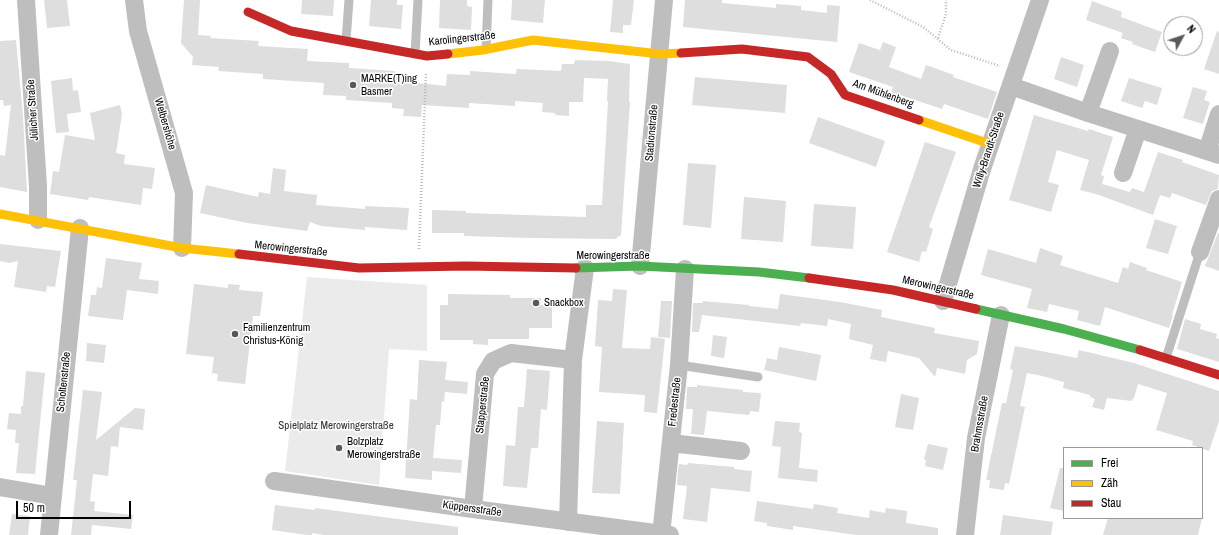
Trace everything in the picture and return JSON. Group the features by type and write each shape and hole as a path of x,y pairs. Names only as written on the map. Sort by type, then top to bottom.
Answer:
{"street":[{"name":"Jülicher Straße","path":"26,0 38,186 38,220"},
{"name":"Welbershöhe","path":"134,0 138,31 184,193 182,248"},
{"name":"Stadionstraße","path":"640,266 664,0"},
{"name":"Willy-Brandt-Straße","path":"943,301 990,144 1014,79 1040,0"},
{"name":"Karolingerstraße","path":"248,12 291,31 427,56 486,50 533,40 660,54"},
{"name":"Am Mühlenberg","path":"660,54 742,49 808,57 831,74 845,95 990,144"},
{"path":"1088,113 1110,51"},
{"path":"1014,79 1088,113 1213,153 1219,114"},
{"path":"1123,174 1138,129"},
{"path":"1200,252 1219,199"},
{"name":"Merowingerstraße","path":"0,214 182,248 359,268 466,266 585,268 640,266 759,272 830,280 893,290 1064,328 1219,375"},
{"name":"Scholtenstraße","path":"49,535 80,228"},
{"path":"568,522 573,360 585,268"},
{"name":"Fredestraße","path":"664,535 679,365 685,269"},
{"name":"Brahmsstraße","path":"965,535 976,438 1001,315"},
{"name":"Stapperstraße","path":"473,509 485,374 492,361 511,353 573,360"},
{"path":"671,443 741,451"},
{"name":"Küppersstraße","path":"274,481 664,535"},
{"path":"0,487 53,496"}],"lane":[{"path":"346,41 349,0"},
{"path":"415,54 418,0"},
{"path":"486,50 488,0"},
{"path":"1166,358 1200,252"},
{"path":"679,365 758,377"}],"path":[{"path":"870,0 923,28 938,38 951,50 1014,79"},
{"path":"938,38 946,14 946,0"},
{"path":"418,267 427,56"}],"green space":[{"name":"Spielplatz Merowingerstraße","path":"307,277 427,285 427,351 389,349 379,485 285,471"}],"building":[{"path":"44,0 67,0 70,26 47,28"},
{"path":"184,0 200,0 198,35 211,36 210,38 259,41 258,46 308,49 307,61 349,63 349,68 395,71 395,75 417,77 417,83 446,86 447,74 470,75 470,71 516,74 517,69 561,71 562,64 574,64 575,60 609,61 630,64 630,102 621,235 615,239 464,236 464,233 432,233 432,210 466,211 466,213 586,217 586,205 602,205 608,79 584,78 583,102 569,102 569,116 542,112 543,103 515,101 515,106 469,103 469,108 422,105 421,117 403,116 404,109 392,108 392,103 346,100 346,96 323,95 324,83 263,79 263,74 218,71 219,67 192,65 193,57 181,43"},
{"path":"302,0 334,0 333,16 301,14"},
{"path":"371,0 397,0 397,5 403,5 401,29 369,26"},
{"path":"440,0 467,0 467,6 472,7 471,30 439,28"},
{"path":"512,0 545,0 543,23 511,20"},
{"path":"613,0 634,0 631,25 623,25 623,33 610,32"},
{"path":"685,0 722,0 722,3 776,8 776,4 801,6 801,10 827,13 827,5 840,6 837,42 683,27"},
{"path":"1092,1 1122,12 1121,17 1162,32 1155,52 1132,44 1133,42 1121,38 1123,33 1086,20"},
{"path":"1217,31 1219,32 1219,74 1204,69"},
{"path":"16,40 23,116 27,192 0,187 0,155 5,156 11,105 4,106 3,100 0,100 0,41"},
{"path":"883,42 896,47 889,67 921,79 926,65 954,75 953,77 997,92 988,119 944,104 942,109 891,92 893,87 849,72 859,43 880,50"},
{"path":"1061,57 1084,65 1077,87 1054,79"},
{"path":"695,77 787,85 785,113 692,105"},
{"path":"72,78 73,91 78,90 81,112 67,114 69,132 56,133 51,81"},
{"path":"1129,78 1162,88 1157,105 1145,101 1142,108 1121,101"},
{"path":"1193,87 1207,91 1204,100 1210,102 1203,124 1183,118"},
{"path":"120,105 122,114 116,153 125,155 124,164 155,168 152,189 143,188 141,205 89,197 88,200 50,194 53,171 59,172 65,135 95,140 90,113"},
{"path":"1034,115 1088,131 1089,129 1113,137 1101,175 1104,176 1102,184 1130,192 1132,188 1144,192 1158,152 1183,160 1182,162 1219,175 1218,189 1212,191 1206,205 1172,193 1170,198 1160,195 1153,215 1099,195 1080,190 1089,160 1057,150 1048,182 1059,185 1051,212 1009,200"},
{"path":"818,117 885,141 876,167 809,143"},
{"path":"925,142 956,152 929,227 933,229 926,252 922,251 919,262 887,252"},
{"path":"688,163 716,165 711,228 683,225"},
{"path":"273,168 286,170 284,191 317,195 316,205 365,209 365,206 409,208 407,230 365,227 365,230 321,226 310,222 307,231 247,223 200,213 206,185 258,197 259,192 270,194"},
{"path":"744,197 786,201 783,242 741,239"},
{"path":"814,204 856,207 853,249 811,246"},
{"path":"1155,219 1177,226 1168,254 1146,248"},
{"path":"1219,233 1219,271 1205,266"},
{"path":"0,244 61,251 55,287 47,286 46,292 14,287 18,261 9,263 0,261"},
{"path":"1040,248 1063,256 1060,265 1118,283 1123,267 1128,269 1130,262 1147,268 1146,270 1182,282 1169,328 1105,307 1100,326 1077,320 1079,311 1049,304 1047,312 1027,308 1032,289 981,275 988,249 1036,263"},
{"path":"106,258 142,263 139,279 159,281 158,294 127,290 123,320 88,316 91,295 96,295 97,287 102,288"},
{"path":"194,284 228,288 228,284 240,285 239,290 263,292 260,316 253,316 245,384 217,381 218,374 212,373 214,357 186,354"},
{"path":"613,289 627,290 622,348 650,349 651,337 665,339 657,413 644,412 645,395 599,392 602,347 595,346 598,300 612,301"},
{"path":"448,294 510,295 510,298 541,298 541,305 552,305 552,328 529,328 529,339 488,339 488,345 473,344 473,340 440,340 440,305 448,305"},
{"path":"780,294 840,302 882,310 881,317 935,328 934,333 979,341 977,354 967,360 965,374 937,368 935,377 919,358 888,351 886,362 870,359 873,345 849,339 851,324 828,319 827,326 801,323 800,326 702,315 699,332 692,332 693,303 703,303 703,301 778,309"},
{"path":"661,301 672,301 670,338 658,337"},
{"path":"1185,319 1201,324 1200,329 1217,334 1216,338 1219,339 1219,362 1177,349"},
{"path":"713,335 727,337 724,358 711,356"},
{"path":"87,343 106,345 104,363 86,361"},
{"path":"1015,346 1077,358 1079,350 1134,363 1219,391 1219,421 1209,451 1203,449 1203,447 1192,445 1193,441 1156,430 1167,393 1138,384 1132,401 1107,398 1104,410 1092,407 1095,399 1090,397 1090,395 1063,388 1064,382 1027,373 1020,406 1025,407 1009,484 1005,483 1004,490 989,488 990,480 986,480 1002,403 1006,403 1013,370 1010,369"},
{"path":"779,347 821,355 816,381 764,370 767,358 777,360"},
{"path":"419,360 447,362 445,380 468,382 467,394 445,392 444,402 442,401 440,425 436,425 433,458 462,460 461,473 432,471 432,480 405,478 410,399 417,400"},
{"path":"527,369 550,371 547,410 541,409 538,448 531,448 527,488 503,486 506,445 515,446 518,407 524,407"},
{"path":"26,371 45,373 35,474 16,473 19,443 15,443 16,430 7,429 9,413 21,414"},
{"path":"697,385 743,390 743,392 761,393 759,412 750,411 749,415 707,411 704,435 691,434 693,409 686,409 687,387 697,387"},
{"path":"83,390 102,392 96,440 135,408 145,409 143,430 120,427 118,447 111,446 108,476 93,474 90,501 95,502 94,511 133,515 131,529 92,525 91,535 71,535 77,480 73,480"},
{"path":"901,394 919,398 913,430 895,427"},
{"path":"597,421 624,423 620,494 592,493"},
{"path":"775,421 800,423 799,432 802,433 799,468 818,470 817,482 778,478 781,447 772,446"},
{"path":"928,444 948,448 943,470 925,466 926,460 924,459"},
{"path":"688,463 734,467 734,469 752,471 750,492 711,488 707,522 683,519 687,486 677,485 678,469 679,464 687,465"},
{"path":"1060,468 1063,468 1063,511 1050,508"},
{"path":"757,501 813,509 814,504 838,508 837,513 869,518 870,510 885,513 886,508 907,511 906,523 938,528 938,535 856,535 793,526 793,530 767,526 767,523 754,521"},
{"path":"275,505 315,510 315,508 458,527 458,535 324,535 312,533 312,535 307,535 272,530"},
{"path":"12,514 30,516 28,535 9,535"},
{"path":"1003,515 1053,522 1051,535 1000,535"},
{"path":"1108,519 1202,519 1198,535 1103,535"}],"traffic: fast":[{"path":"576,268 640,266 759,272 809,278"},
{"path":"976,309 1064,329 1140,350"}],"traffic: slow":[{"path":"448,54 483,50 533,40 660,54 681,53"},
{"path":"919,120 990,144"},
{"path":"0,214 182,248 239,254"}],"traffic: jam":[{"path":"248,12 291,31 427,56 448,54"},
{"path":"681,53 742,49 808,57 831,74 845,95 919,120"},
{"path":"239,254 359,268 466,266 576,268"},
{"path":"809,278 893,290 976,309"},
{"path":"1140,350 1219,375"}],"place":[{"name":"MARKE(T)ing Basmer","path":"353,85"},
{"name":"Snackbox","path":"536,303"},
{"name":"Familienzentrum Christus-König","path":"235,334"},
{"name":"Bolzplatz Merowingerstraße","path":"339,448"}]}
